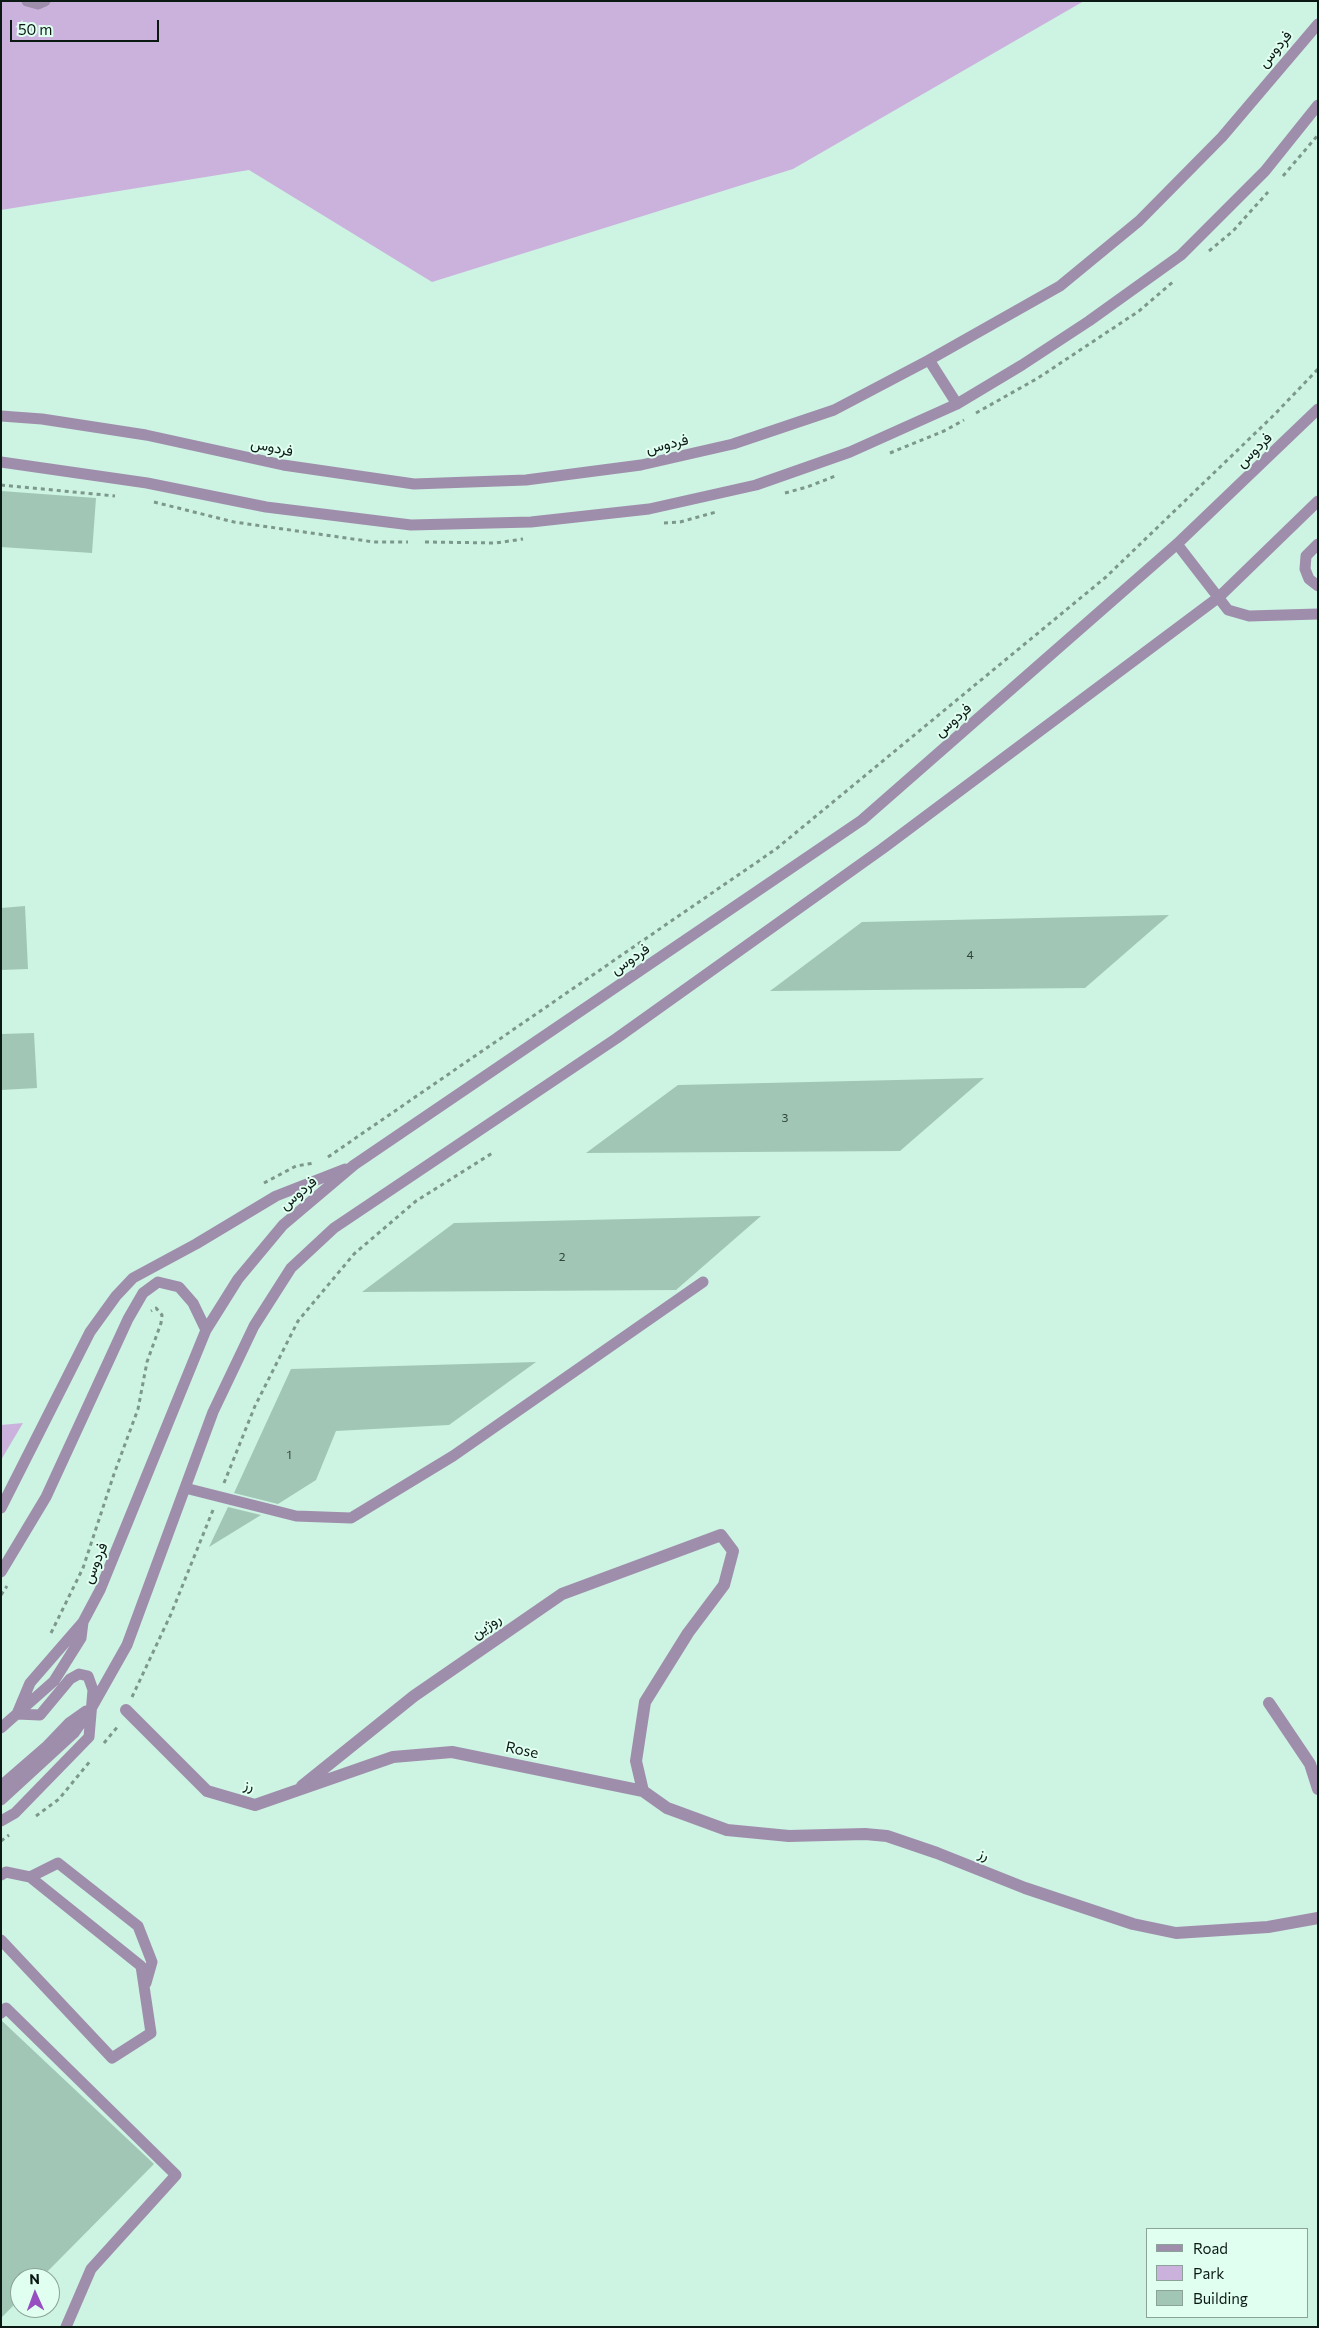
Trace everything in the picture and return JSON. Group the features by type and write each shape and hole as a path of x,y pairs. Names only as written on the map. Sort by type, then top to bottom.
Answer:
{"street":[{"name":"روژین","path":"296,1791 414,1696 562,1594 721,1535 733,1551 724,1585 688,1633 645,1702 636,1761 642,1791"},
{"path":"1269,1703 1310,1764 1318,1789"},
{"name":"رز","path":"126,1710 207,1791 255,1805 393,1758"},
{"name":"Rose","path":"393,1758 452,1752 642,1791"},
{"name":"رز","path":"642,1791 667,1808 727,1830 788,1836 865,1834 887,1836 937,1852 1026,1888 1133,1924 1176,1933 1268,1927 1318,1918"}],"lane":[{"path":"27,1 38,4 45,1"},
{"name":"فردوس","path":"1,416 42,419 146,435 283,465 414,484 526,480 641,465 733,444 834,410 929,360 1060,286 1139,220 1222,137 1318,24"},
{"path":"1,462 147,483 266,507 411,525 531,522 649,509 756,485 850,452 957,404 1022,366 1089,322 1181,255 1265,171 1318,105"},
{"path":"929,360 957,404"},
{"name":"فردوس","path":"83,1622 107,1573 206,1330 238,1279 283,1225 354,1165 862,820 1177,544 1318,409"},
{"path":"1,1800 69,1738 92,1707 127,1646 213,1412 254,1326 291,1268 334,1228 616,1038 874,855 1219,597 1318,502"},
{"path":"1177,544 1228,610 1249,616 1318,614"},
{"path":"1318,544 1306,556 1305,570 1309,579 1318,586"},
{"path":"1,1508 90,1332 116,1296 133,1278 196,1244 276,1196 354,1165"},
{"path":"6,1576 46,1497 128,1320 143,1293 158,1282 179,1287 193,1303 206,1330"},
{"path":"185,1488 296,1516 351,1518 453,1456 703,1282"},
{"path":"17,1714 30,1683 83,1622"},
{"path":"1,1728 54,1681 82,1638 83,1622"},
{"path":"1,1821 14,1813 89,1737 94,1690 88,1676 79,1674 70,1679 40,1715 17,1714"},
{"path":"1,1786 46,1747 68,1723 92,1707"},
{"path":"30,1877 58,1863 138,1926 152,1962 144,1990"},
{"path":"1,1874 6,1872 30,1877 141,1966 151,2033 112,2058 1,1940"},
{"path":"1,2014 6,2008 176,2175 91,2269 66,2327"}],"path":[{"path":"259,1187 275,1176 296,1166 321,1162 776,850 1106,577 1318,369"},
{"path":"50,1636 83,1568 138,1409 147,1362 162,1323 162,1315 156,1308 149,1312"},
{"path":"1,1595 6,1576"}],"green space":[{"path":"1,1 1084,1 793,169 432,282 249,170 1,210"},
{"path":"23,1423 1,1460 1,1425"}],"building":[{"path":"1,491 96,498 92,553 1,547"},
{"path":"25,906 28,969 1,970 1,908"},
{"path":"1169,915 1085,988 770,991 862,922"},
{"path":"34,1033 37,1088 1,1090 1,1034"},
{"path":"984,1078 900,1151 586,1153 678,1085"},
{"path":"761,1216 676,1290 362,1292 454,1223"},
{"path":"536,1362 449,1425 336,1431 316,1480 278,1504 234,1493 291,1369"},
{"path":"228,1507 261,1515 209,1547"},
{"path":"1,2020 154,2164 51,2268 10,2268 10,2309 1,2318"}]}
